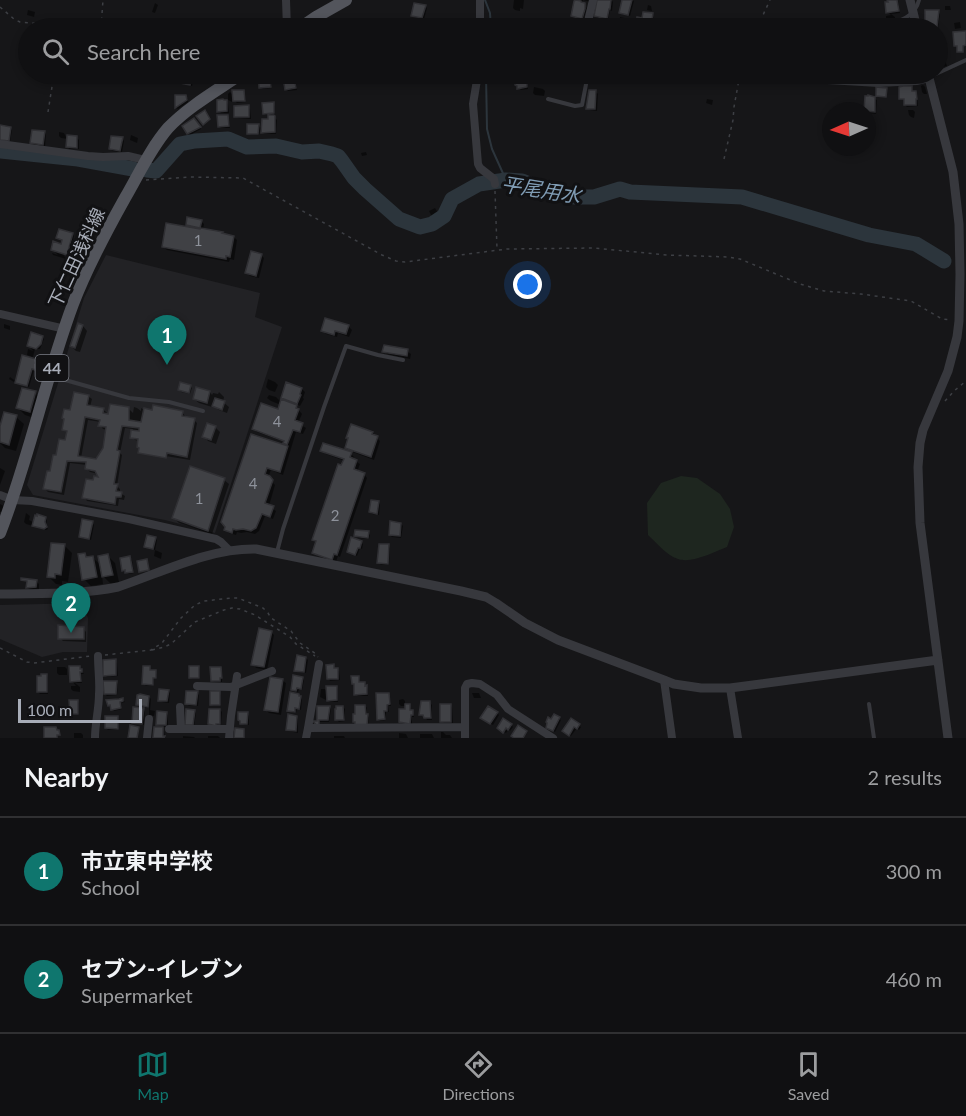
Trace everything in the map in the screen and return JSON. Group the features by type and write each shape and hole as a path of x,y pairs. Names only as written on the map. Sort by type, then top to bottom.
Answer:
{"main road":[{"path":"315,18 345,0"},
{"name":"下仁田浅科線","path":"0,533 13,500 50,376 82,282 145,160 169,128 185,112 226,84"}],"street":[{"path":"286,0 287,18"},
{"path":"480,0 480,18"},
{"path":"589,18 593,0"},
{"path":"910,0 914,18"},
{"path":"476,84 473,104 478,164 495,182"},
{"path":"935,84 956,187 960,245 959,321 952,359 920,443 918,467 920,524 948,738"},
{"path":"0,144 88,156 128,156 145,160"},
{"path":"0,314 65,329"},
{"path":"0,495 13,500 32,501 129,519 216,539 229,550"},
{"path":"0,594 103,590 229,550 256,549 486,597 558,640 687,687 730,688 938,660"},
{"path":"95,738 99,694 98,656"},
{"path":"306,738 318,664"},
{"path":"197,686 236,686 272,671"},
{"path":"229,738 237,676"},
{"path":"664,680 672,738"},
{"path":"465,738 465,688 467,684 472,683 480,684 497,695 508,709 553,738"},
{"path":"730,688 738,738"},
{"path":"180,707 180,729"},
{"path":"147,738 148,718"},
{"path":"308,728 465,728"},
{"path":"169,729 230,729"}],"lane":[{"path":"907,18 918,6 919,0"},
{"path":"948,68 966,60"},
{"path":"548,99 575,106 582,105 586,84"},
{"path":"862,84 898,84"},
{"path":"277,553 346,346 403,360"},
{"path":"50,376 129,398 169,402 203,411"},
{"path":"870,704 874,738"}],"path":[{"path":"102,18 103,0"},
{"path":"760,18 770,0"},
{"path":"0,7 18,21"},
{"path":"48,112 52,84"},
{"path":"724,159 738,84"},
{"path":"134,182 189,177 243,178 396,261 415,261 497,250 594,248 667,255 728,257 824,291 911,301 942,319 959,321"},
{"path":"495,182 497,250"},
{"path":"932,407 940,407 954,390 966,381"},
{"path":"151,650 162,643 181,618 195,605 204,601 238,598 262,608 271,618 291,632 300,643 316,654 319,659 318,664"},
{"path":"0,648 27,662 34,663 158,649 171,644 195,622 224,610 240,609 255,615 290,637 296,644 316,657 318,664"}],"shaded area":[{"path":"106,255 260,293 255,317 282,327 215,533 165,520 33,495 27,485 84,298"},
{"path":"681,476 697,478 720,494 730,509 734,527 727,547 702,557 683,560 670,555 648,535 647,503 661,483"},
{"path":"86,603 87,652 63,652 42,657 0,639 0,605"}],"building":[{"path":"597,0 611,0 607,18 594,16"},
{"path":"622,0 632,0 628,15 619,13"},
{"path":"887,0 897,0 899,11 886,13 885,2 888,2"},
{"path":"574,1 585,3 582,18 571,16"},
{"path":"414,3 426,5 422,18 411,16"},
{"path":"925,10 939,10 938,18 925,18"},
{"path":"643,12 653,13 652,18 642,18"},
{"path":"966,31 966,45 963,46 963,52 957,52 953,32"},
{"path":"259,84 271,84 271,87 259,88"},
{"path":"284,84 295,84 296,88 285,90"},
{"path":"527,84 527,87 517,89 515,85"},
{"path":"912,86 912,91 916,91 916,105 904,105 904,99 899,99 899,87"},
{"path":"876,87 887,88 886,97 876,96"},
{"path":"232,90 244,90 245,101 233,101"},
{"path":"589,90 596,90 595,109 586,109"},
{"path":"175,95 186,95 187,100 175,108"},
{"path":"865,96 875,97 875,102 865,102"},
{"path":"217,100 227,100 227,111 217,112"},
{"path":"274,102 274,113 263,114 262,103"},
{"path":"249,105 249,117 234,117 234,106"},
{"path":"205,110 210,119 203,125 196,116"},
{"path":"217,115 228,115 229,126 218,127"},
{"path":"268,115 275,116 275,132 261,133 262,119 268,119"},
{"path":"194,118 201,127 187,134 182,126"},
{"path":"247,124 259,124 258,134 247,134"},
{"path":"0,125 11,127 9,141 0,140"},
{"path":"32,130 45,131 43,145 30,143"},
{"path":"67,135 77,136 77,148 66,147"},
{"path":"111,136 123,137 120,151 109,149"},
{"path":"187,217 202,220 200,228 186,225"},
{"path":"166,223 223,232 234,236 230,257 226,256 226,259 162,247"},
{"path":"59,229 73,233 67,255 51,250 53,241 61,244 62,240 56,238"},
{"path":"251,251 262,254 256,276 245,273"},
{"path":"325,318 349,325 346,334 335,331 334,335 321,331"},
{"path":"78,323 83,325 75,348 70,346"},
{"path":"31,332 43,336 41,344 36,349 27,346"},
{"path":"384,345 408,349 407,356 382,352"},
{"path":"22,355 36,359 37,364 35,370 32,369 27,386 15,383"},
{"path":"180,382 191,385 189,393 178,390"},
{"path":"286,382 302,388 297,404 281,398"},
{"path":"196,387 210,391 207,403 193,399"},
{"path":"22,388 36,391 30,412 16,408"},
{"path":"74,392 89,395 87,405 104,408 103,413 108,414 110,404 129,407 129,420 141,422 144,408 152,410 153,405 183,411 182,416 195,418 187,457 167,453 166,458 138,453 138,439 130,438 131,430 139,431 139,428 122,426 114,484 118,484 116,491 122,492 121,497 116,497 115,504 82,498 86,479 93,480 94,476 98,477 95,471 85,469 86,462 67,461 61,492 43,489 53,455 56,455 59,439 65,440 67,431 62,430 64,409 70,410","holes":["85,417 100,420 98,426 106,427 103,448 96,459 78,456"]},
{"path":"215,398 225,401 222,410 212,406"},
{"path":"281,399 297,405 296,408 299,409 295,420 303,423 300,432 293,430 287,445 283,443 284,441 252,429 261,403 278,409"},
{"path":"4,412 17,415 9,445 0,442 0,426"},
{"path":"207,423 216,426 211,440 202,437"},
{"path":"351,424 378,436 371,457 345,448"},
{"path":"251,434 288,446 280,472 267,468 265,474 273,480 265,503 274,506 270,517 262,514 256,528 251,531 233,529 232,533 224,530 225,527 221,522"},
{"path":"323,443 352,452 350,457 357,460 354,469 365,473 337,555 334,554 332,560 312,553 316,541 312,540 338,464 341,465 344,459 320,451"},
{"path":"190,466 225,478 208,531 172,518"},
{"path":"371,500 379,501 377,514 369,512"},
{"path":"37,514 46,517 47,527 44,529 32,526"},
{"path":"82,519 93,521 89,539 79,537"},
{"path":"390,521 401,523 400,536 389,535"},
{"path":"355,530 369,531 368,538 354,536"},
{"path":"147,535 156,537 153,549 144,547"},
{"path":"351,537 362,541 355,555 347,552"},
{"path":"51,543 65,544 61,575 55,574 55,578 47,577"},
{"path":"379,544 389,544 388,564 377,563"},
{"path":"85,553 86,557 93,556 97,577 82,580 78,554"},
{"path":"108,554 113,575 102,577 98,556"},
{"path":"130,556 133,572 125,573 125,570 122,571 120,558"},
{"path":"147,559 149,570 139,572 137,561"},
{"path":"21,578 37,580 36,587 26,588 27,581"},
{"path":"58,625 84,627 84,639 58,639"},
{"path":"259,628 272,631 264,667 251,665"},
{"path":"297,655 306,657 304,672 294,671"},
{"path":"116,659 116,675 103,676 103,660"},
{"path":"334,664 334,668 338,668 338,679 327,679 326,665"},
{"path":"69,666 80,666 81,681 70,682"},
{"path":"143,666 150,666 150,670 156,670 153,685 142,684"},
{"path":"189,666 199,666 199,678 189,678"},
{"path":"210,667 221,667 220,681 211,681"},
{"path":"47,674 47,692 37,692 37,676"},
{"path":"293,675 303,677 301,689 297,688 296,691 291,690"},
{"path":"351,676 359,676 359,682 365,682 367,694 354,695"},
{"path":"270,677 283,679 278,712 264,710"},
{"path":"103,681 117,681 116,694 104,694"},
{"path":"326,686 337,686 337,700 327,701"},
{"path":"159,689 169,690 167,701 158,701"},
{"path":"186,691 198,691 196,705 185,704"},
{"path":"210,691 220,691 220,705 210,705"},
{"path":"290,692 301,696 299,709 295,708 295,712 287,711"},
{"path":"376,693 389,693 390,704 387,705 387,711 384,711 385,719 377,720"},
{"path":"137,695 149,696 148,707 136,705"},
{"path":"123,698 120,702 121,708 111,710 106,700"},
{"path":"69,700 78,700 78,714 70,714"},
{"path":"421,701 430,701 431,718 419,715"},
{"path":"405,704 410,704 410,710 413,710 410,724 399,722 399,709 405,709"},
{"path":"440,704 451,704 451,722 440,722"},
{"path":"355,705 365,705 366,714 368,714 367,725 355,725 353,722"},
{"path":"317,706 330,706 328,720 319,720 319,725 313,721 317,721"},
{"path":"336,706 343,706 344,720 335,720"},
{"path":"488,706 498,712 490,724 480,718"},
{"path":"133,707 144,708 142,724 132,723"},
{"path":"186,709 195,710 193,725 185,725"},
{"path":"209,709 220,709 220,724 216,726 208,724"},
{"path":"157,711 167,712 166,725 156,725"},
{"path":"238,712 248,712 247,724 240,724"},
{"path":"288,714 297,716 296,731 286,730"},
{"path":"554,714 560,717 553,731 546,728 546,722 548,717 551,719"},
{"path":"105,716 118,716 118,729 105,728"},
{"path":"503,718 512,724 503,733 497,728"},
{"path":"571,718 580,724 577,729 574,727 569,736 562,731"},
{"path":"130,725 139,727 137,738 128,738"},
{"path":"518,725 527,731 523,738 511,736"},
{"path":"44,727 56,727 60,735 57,735 57,738 44,738"},
{"path":"154,727 163,727 164,738 153,738"},
{"path":"235,728 244,729 244,738 234,738"}],"waterway":[{"path":"485,0 490,18"},
{"path":"486,84 487,129 492,149 506,180"},
{"name":"平尾用水","path":"147,170 156,171 180,144 195,141 228,139 247,147 276,146 302,152 319,151 338,156 354,178 399,219 420,227 432,224 444,216 452,199 479,184 506,180 522,181 549,192 574,197 594,197 620,189 630,192 742,197 869,235 916,244 944,261"},
{"name":"平尾用水","path":"0,151 78,159 133,169"}],"place":[{"name":"市立東中学校","path":"167,365"},
{"name":"セブン-イレブン","path":"71,633"}]}
